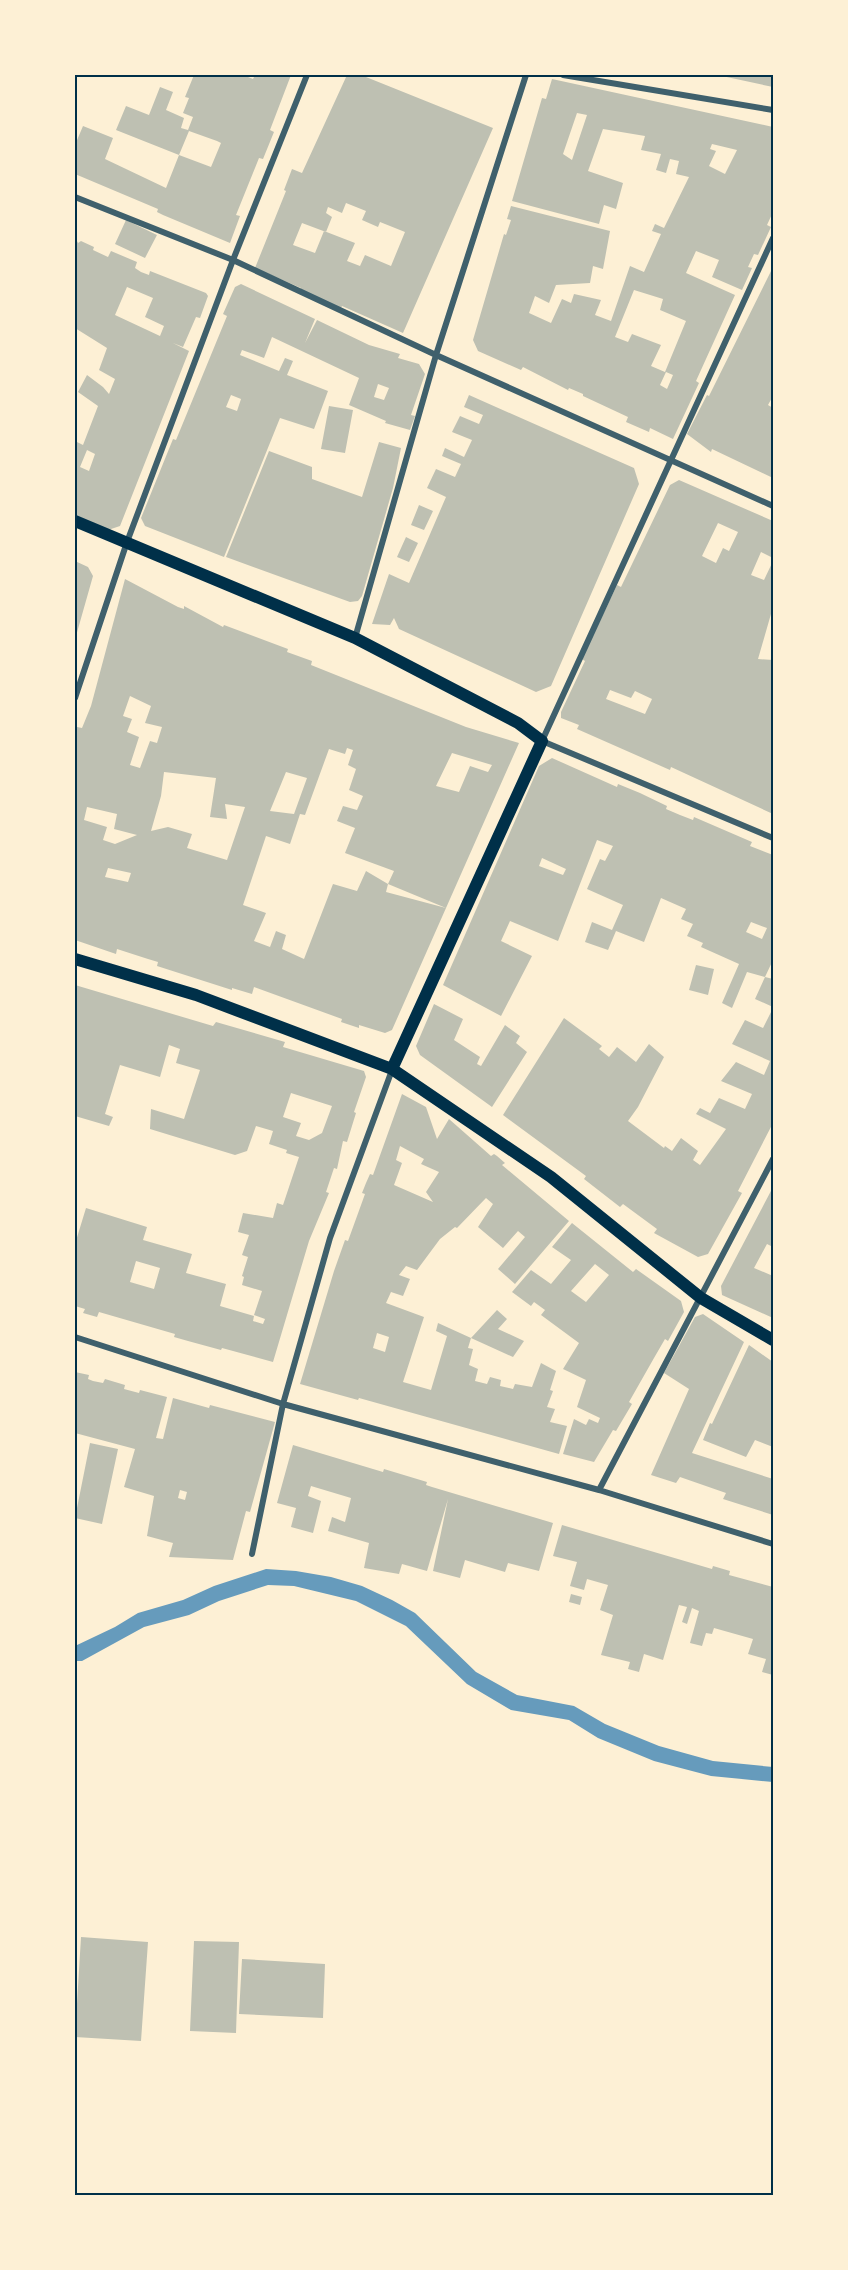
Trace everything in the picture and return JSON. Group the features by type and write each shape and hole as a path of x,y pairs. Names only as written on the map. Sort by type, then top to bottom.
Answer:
{"main road":[{"path":"75,521 355,638 518,723 542,741 392,1069"},
{"path":"75,958 196,995 392,1069 551,1178 701,1298 773,1340"}],"street":[{"path":"75,698 127,542 233,260 306,75"},
{"path":"355,638 436,355 526,75"},
{"path":"563,75 773,110"},
{"path":"75,197 233,260 436,355 773,506"},
{"path":"773,238 542,741 773,838"},
{"path":"252,1554 283,1404 330,1238 392,1069"},
{"path":"599,1490 773,1159"},
{"path":"75,1337 283,1404 599,1490 773,1544"}],"water":[{"path":"266,1569 331,1577 362,1586 415,1613 476,1672 517,1695 574,1706 605,1724 659,1746 713,1761 773,1767 773,1782 711,1776 654,1761 598,1738 569,1720 511,1710 467,1684 406,1626 356,1601 294,1586 268,1585 219,1601 189,1615 144,1627 82,1661 75,1661 75,1646 138,1613 183,1600 214,1586"}],"building":[{"path":"194,75 243,75 253,79 255,75 291,75 270,130 274,132 263,159 259,158 236,215 240,216 230,243 75,174 75,145 83,126 113,138 105,159 166,188 179,155 116,130 126,106 149,115 160,87 173,92 166,110 184,118 181,128 188,130 193,117 183,113 189,98 185,97","holes":["189,131 221,143 211,167 179,155"]},
{"path":"347,75 361,75 493,128 403,333 342,306 341,308 300,291 301,288 255,268 286,191 284,190 292,169 302,173","holes":["346,203 366,211 362,220 378,227 380,222 405,232 391,266 365,255 360,266 347,261 355,243 326,232 332,217 326,213 328,207 342,213","302,223 324,231 315,253 293,245"]},
{"path":"773,75 773,87 722,76"},
{"path":"552,79 773,127 773,212 767,225 771,227 758,255 754,254 748,267 752,268 742,290 712,277 719,260 696,251 686,273 735,295 696,381 699,383 673,439 650,428 649,432 626,422 628,417 583,394 569,388 568,390 523,367 521,370 478,351 473,340 504,234 506,235 511,220 507,219 511,206 610,231 603,269 593,266 590,283 556,285 549,303 535,296 529,313 551,323 562,299 571,303 574,294 601,300 595,315 611,321 630,266 644,272 661,234 652,231 655,224 664,228 689,177 676,174 679,161 670,159 666,173 656,170 661,154 641,150 645,136 603,129 588,171 623,183 616,209 604,205 599,224 512,201 542,98 546,99","holes":["577,113 587,115 572,160 563,154","712,144 737,150 725,174 709,166 716,151 710,149","634,290 663,299 660,310 686,321 665,372 651,366 661,345 632,334 628,342 615,337","666,372 673,375 667,389 660,385"]},
{"path":"126,220 157,235 145,258 115,244"},
{"path":"75,237 78,243 81,241 94,247 93,250 108,257 111,251 137,262 135,268 141,272 149,275 150,271 206,293 208,296 200,318 196,317 183,347 173,343 189,351 120,526 108,530 75,515 75,441 83,445 98,406 78,392 87,375 109,394 115,379 99,370 107,348 75,328","holes":["127,287 153,298 145,317 164,326 160,336 115,315","87,450 95,454 89,471 80,467"]},
{"path":"773,267 773,396 768,405 773,408 773,478 712,449 711,452 687,434 707,395 709,396"},
{"path":"241,284 315,319 305,343 317,320 369,345 400,354 398,358 419,364 425,374 411,415 415,416 410,430 385,423 386,421 349,405 359,378 272,337 264,358 242,350 240,355 279,371 285,358 293,361 287,375 328,391 314,429 280,418 224,557 145,526 141,518 227,316 223,314 235,287","holes":["378,384 389,388 384,400 374,397","231,395 241,399 237,411 226,407"]},
{"path":"469,395 634,468 639,484 551,686 536,692 399,629 394,618 390,625 372,624 389,574 409,583 446,497 427,488 436,469 455,477 461,464 442,456 445,448 464,457 472,440 452,432 460,416 479,424 483,415 464,407"},
{"path":"329,406 353,410 345,453 321,449"},
{"path":"379,442 401,448 393,488 362,596 358,601 350,602 226,557 269,451 312,467 312,479 362,497"},
{"path":"679,480 773,521 773,558 761,552 751,575 764,580 773,561 773,607 758,659 773,660 773,814 671,767 670,770 577,729 579,725 561,718 561,712 585,661 582,659 617,585 621,587 670,485","holes":["718,523 738,532 729,551 723,548 716,563 702,556","610,690 631,698 635,691 652,699 645,714 606,699"]},
{"path":"419,505 433,511 424,530 411,525"},
{"path":"406,537 418,543 409,562 397,557"},
{"path":"75,561 88,567 93,576 76,636"},
{"path":"125,579 178,607 184,609 184,606 223,627 224,625 288,649 287,652 312,661 311,665 466,727 519,743 446,908 392,1030 385,1033 359,1025 359,1028 341,1022 342,1019 254,987 252,994 232,988 232,990 157,966 158,962 117,949 116,954 75,940 75,750 77,744 75,733 77,727 82,728 91,706","holes":["130,696 151,706 145,723 162,727 157,743 150,741 140,768 130,765 139,737 127,732 132,719 123,716","347,748 353,750 348,765 356,769 349,790 363,796 357,810 343,806 337,821 355,828 345,853 394,871 388,884 366,871 357,891 333,884 304,959 282,949 286,935 276,931 270,947 254,941 266,913 243,905 266,836 290,844 300,814 305,815 329,749 345,754","452,753 492,765 488,772 470,766 459,792 436,786","164,772 216,778 210,817 227,819 225,804 245,807 227,860 187,848 192,834 168,827 151,831 161,796","286,772 307,778 294,814 270,811","87,807 117,814 114,829 137,835 115,844 103,840 107,827 84,820","108,868 131,873 128,882 105,877","388,884 446,908 386,892"]},
{"path":"552,758 617,787 618,784 640,793 680,815 693,820 694,817 752,842 750,846 773,855 773,960 765,977 747,972 732,1008 722,1003 739,964 701,947 703,943 687,936 693,924 681,919 686,909 661,898 644,942 616,931 608,950 585,942 592,922 612,930 623,905 587,889 600,859 605,861 613,846 597,840 558,941 510,921 501,941 532,956 501,1016 443,985 539,766","holes":["542,858 566,869 563,875 539,866","751,922 767,928 762,939 746,932"]},
{"path":"696,965 714,969 708,995 689,990"},
{"path":"765,977 773,979 773,1007 755,999"},
{"path":"75,985 213,1026 216,1022 285,1042 283,1047 364,1071 366,1077 347,1142 343,1141 337,1169 334,1168 326,1192 329,1193 309,1241 273,1362 174,1337 175,1334 99,1312 97,1317 83,1313 85,1309 75,1306 75,1244 86,1208 147,1227 143,1240 192,1254 186,1273 226,1284 220,1306 254,1316 253,1321 263,1324 265,1319 254,1315 262,1291 242,1285 244,1277 242,1276 248,1257 242,1255 249,1235 238,1232 243,1213 273,1218 277,1203 283,1205 299,1157 269,1144 273,1131 256,1126 247,1151 235,1155 150,1129 151,1109 184,1119 200,1070 176,1063 180,1049 169,1045 160,1077 120,1065 105,1114 113,1117 109,1126 75,1116","holes":["291,1093 332,1106 322,1133 309,1140 296,1136 301,1123 283,1117","136,1261 160,1268 154,1289 130,1282"]},
{"path":"434,1004 463,1019 454,1040 480,1057 477,1064 481,1066 505,1025 520,1036 516,1043 527,1052 492,1107 420,1055 416,1046"},
{"path":"773,1008 773,1123 738,1191 742,1193 708,1254 698,1257 654,1233 657,1229 623,1204 620,1207 584,1179 586,1176 503,1115 564,1018 602,1046 599,1049 609,1057 617,1047 636,1062 649,1044 664,1057 638,1107 628,1121 664,1148 665,1146 672,1151 681,1138 698,1151 693,1160 700,1165 726,1129 696,1114 700,1108 710,1113 719,1098 745,1109 752,1094 721,1081 736,1062 764,1075 770,1061 732,1044 745,1020 763,1028"},
{"path":"402,1094 426,1107 437,1139 449,1119 491,1156 494,1154 497,1156 505,1163 502,1165 569,1221 515,1284 498,1269 525,1237 518,1231 503,1248 478,1227 493,1204 486,1198 457,1228 455,1227 440,1239 417,1270 406,1266 399,1275 410,1279 403,1296 391,1292 386,1303 424,1317 403,1382 431,1390 447,1336 436,1331 438,1323 471,1338 468,1348 473,1349 469,1365 478,1369 475,1381 487,1384 490,1377 501,1380 500,1386 513,1389 515,1384 532,1387 541,1363 556,1371 550,1390 553,1391 547,1407 555,1409 550,1422 567,1426 559,1454 359,1398 358,1400 300,1384 334,1271 345,1240 348,1241 365,1194 362,1193 366,1183 370,1174 373,1175","holes":["400,1146 424,1159 421,1164 439,1172 426,1192 433,1202 394,1185 402,1163 396,1160","377,1333 389,1337 385,1352 373,1348"]},
{"path":"773,1187 773,1247 767,1244 754,1268 773,1276 773,1318 722,1295 721,1286"},
{"path":"572,1223 633,1272 636,1269 681,1301 684,1312 668,1341 665,1339 654,1358 629,1402 632,1404 616,1431 613,1430 594,1462 563,1454 574,1419 586,1425 589,1419 598,1423 600,1418 577,1407 586,1380 563,1369 579,1343 541,1315 545,1310 534,1302 531,1306 512,1292 531,1270 551,1284 571,1260 552,1247","holes":["595,1264 609,1275 586,1302 571,1291"]},
{"path":"497,1310 507,1319 498,1329 524,1341 513,1357 471,1338"},
{"path":"703,1314 744,1342 692,1453 773,1479 773,1515 723,1499 726,1493 680,1477 676,1483 651,1475 689,1389 664,1373 695,1317"},
{"path":"749,1345 773,1362 773,1447 755,1440 746,1457 703,1440"},
{"path":"75,1372 89,1375 88,1379 93,1381 103,1383 105,1379 125,1385 124,1389 139,1393 140,1390 167,1397 156,1438 163,1439 173,1398 275,1422 250,1512 246,1511 233,1560 169,1557 173,1543 147,1536 154,1496 124,1487 135,1449 75,1433","holes":["180,1490 187,1492 185,1500 178,1498"]},
{"path":"90,1443 118,1449 102,1524 75,1518"},
{"path":"293,1445 383,1472 384,1469 427,1482 426,1485 432,1487 553,1523 539,1571 508,1563 505,1572 465,1560 460,1578 433,1571 448,1499 427,1571 402,1564 399,1574 364,1568 369,1543 328,1531 332,1517 345,1522 351,1498 311,1486 308,1496 321,1501 313,1533 291,1527 296,1508 277,1503"},
{"path":"562,1525 712,1569 713,1566 730,1571 729,1575 773,1587 773,1675 762,1672 766,1659 748,1654 753,1639 714,1628 712,1634 706,1633 702,1646 690,1643 699,1611 692,1608 687,1624 682,1622 687,1607 679,1605 663,1660 644,1654 639,1672 628,1669 630,1662 601,1655 613,1615 600,1610 608,1585 587,1579 584,1590 570,1586 577,1562 553,1556"},
{"path":"571,1594 582,1597 580,1605 569,1602"},
{"path":"81,1937 148,1942 141,2041 75,2037"},
{"path":"194,1941 239,1942 236,2033 190,2031"},
{"path":"242,1959 325,1964 323,2018 239,2014"}]}
